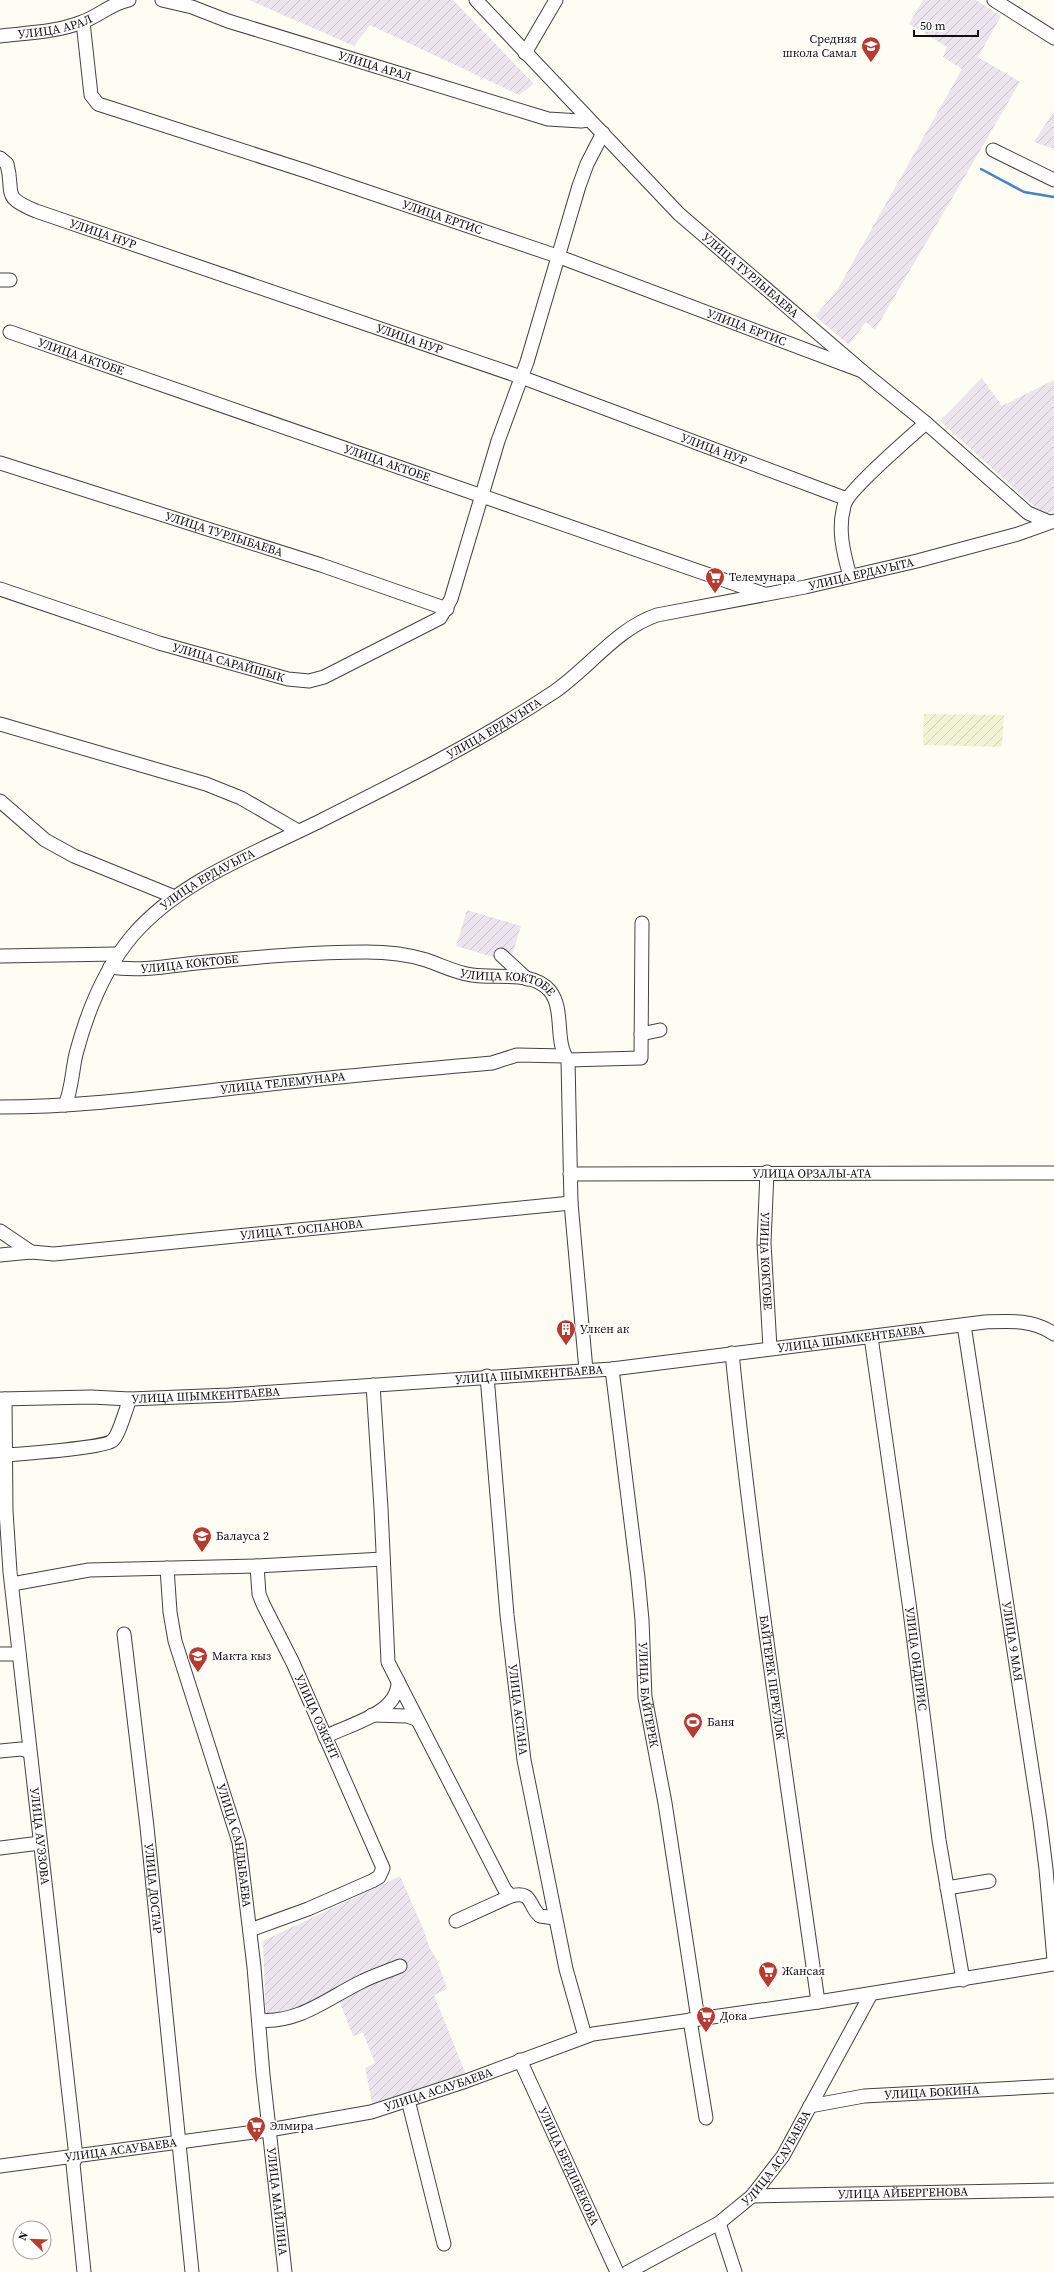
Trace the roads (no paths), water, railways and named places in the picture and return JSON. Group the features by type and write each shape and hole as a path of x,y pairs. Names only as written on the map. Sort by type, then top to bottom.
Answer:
{"street":[{"name":"УЛИЦА АРАЛ","path":"0,36 67,26 83,22 111,5 129,0"},
{"name":"УЛИЦА АРАЛ","path":"162,0 192,7 228,21 548,119 581,121 590,120"},
{"name":"УЛИЦА ТУРЛЫБАЕВА","path":"476,0 679,214 862,371 926,423 1028,513 1052,521"},
{"path":"525,53 556,0"},
{"path":"994,0 1054,38"},
{"name":"УЛИЦА ЕРТИС","path":"83,22 91,95 98,104 299,168 557,256 862,371"},
{"path":"447,609 498,441 516,387 521,377 557,256 582,179 603,133"},
{"path":"993,150 1054,180"},
{"name":"УЛИЦА НУР","path":"0,158 7,164 9,187 12,197 21,205 521,377 847,499"},
{"name":"УЛИЦА АКТОБЕ","path":"10,332 764,594"},
{"path":"850,576 842,544 841,527 847,499 926,423"},
{"name":"УЛИЦА ТУРЛЫБАЕВА","path":"0,463 322,565 447,609"},
{"name":"УЛИЦА ЕРДАУЫТА","path":"65,1105 69,1096 76,1055 82,1035 110,967 117,954 154,913 175,896 246,857 418,773 498,727 555,691 634,625 657,615 850,576 1018,534 1052,521"},
{"name":"УЛИЦА САРАЙШЫК","path":"0,589 159,643 288,679 309,681 320,679 434,622 440,618 447,609"},
{"path":"0,724 206,784 241,798 298,831"},
{"path":"0,801 45,840 62,850 175,896"},
{"path":"642,923 641,1034 660,1030"},
{"name":"УЛИЦА КОКТОБЕ","path":"110,967 141,969 247,958 391,952 472,975 527,979 543,985 551,992 557,1009 567,1058 570,1174 586,1370"},
{"path":"0,956 117,954"},
{"path":"501,955 527,979"},
{"name":"УЛИЦА ТЕЛЕМУНАРА","path":"0,1107 65,1105 162,1097 261,1085 492,1063 517,1055 567,1058 641,1058 641,1034"},
{"name":"УЛИЦА КОКТОБЕ","path":"767,1172 765,1270 770,1348"},
{"name":"УЛИЦА ОРЗАЛЫ-АТА","path":"570,1174 767,1172 1054,1173"},
{"name":"УЛИЦА Т. ОСПАНОВА","path":"0,1255 31,1252 54,1254 572,1203"},
{"name":"УЛИЦА Т. ОСПАНОВА","path":"0,1231 31,1252"},
{"name":"УЛИЦА ШЫМКЕНТБАЕВА","path":"3,1399 91,1397 130,1399 229,1395 612,1368 732,1352 1010,1321 1041,1326 1054,1334"},
{"name":"УЛИЦА 9 МАЯ","path":"964,1325 1011,1646 1040,1821 1054,1960"},
{"name":"УЛИЦА ОНДИРИС","path":"871,1337 947,1888 963,1980"},
{"name":"БАЙТЕРЕК ПЕРЕУЛОК","path":"732,1352 754,1552 818,2002"},
{"name":"УЛИЦА БАЙТЕРЕК","path":"612,1368 639,1585 645,1697 665,1803 706,2118"},
{"name":"УЛИЦА АСТАНА","path":"487,1376 507,1615 523,1753 555,1918 572,1996 585,2036"},
{"path":"372,1385 388,1662 505,1890 510,1896"},
{"name":"УЛИЦА АУЭЗОВА","path":"3,1399 5,1455 3,1511 12,1584 28,1751 76,2157 74,2164 84,2272"},
{"path":"5,1455 55,1451 108,1444 115,1437 130,1399"},
{"path":"12,1584 89,1570 257,1566 383,1559"},
{"name":"УЛИЦА ОЗКЕНТ","path":"250,1930 308,1909 372,1881 379,1877 383,1868 293,1663 263,1604 259,1594 257,1566"},
{"name":"УЛИЦА САНДЫБАЕВА","path":"167,1568 170,1612 175,1641 239,1842 250,1930 269,2130"},
{"name":"УЛИЦА ДОСТАР","path":"124,1634 147,1827 192,2272"},
{"path":"0,1654 19,1654"},
{"path":"325,1737 372,1715 395,1697 398,1681"},
{"path":"372,1715 407,1716 416,1719"},
{"path":"0,1751 21,1749 28,1751"},
{"path":"0,1848 40,1844"},
{"path":"947,1888 988,1881"},
{"path":"456,1921 510,1896 524,1895 540,1916 555,1918"},
{"name":"УЛИЦА АСАУБАЕВА","path":"0,2166 269,2130 371,2112 585,2036 604,2032 871,1994 1054,1964"},
{"path":"259,2020 268,2021 305,2013 364,1980 400,1966"},
{"name":"УЛИЦА АСАУБАЕВА","path":"628,2272 719,2223 752,2196 784,2156 871,1994"},
{"name":"УЛИЦА БЕРДИБЕКОВА","path":"520,2060 617,2272"},
{"name":"УЛИЦА БОКИНА","path":"810,2106 864,2096 1054,2086"},
{"path":"408,2100 444,2244"},
{"name":"УЛИЦА МАЙЛИНА","path":"269,2130 285,2272"},
{"name":"УЛИЦА АЙБЕРГЕНОВА","path":"752,2196 1054,2190"},
{"path":"719,2223 735,2272"}],"waterway":[{"path":"981,169 1024,192 1054,197"}],"place":[{"name":"Средняя школа Самал","path":"871,63"},
{"name":"Телемунара","path":"715,594"},
{"name":"Улкен ак","path":"566,1346"},
{"name":"Балауса 2","path":"202,1553"},
{"name":"Макта кыз","path":"198,1673"},
{"name":"Баня","path":"693,1739"},
{"name":"Жансая","path":"768,1988"},
{"name":"Дока","path":"706,2033"},
{"name":"Элмира","path":"256,2143"}]}
